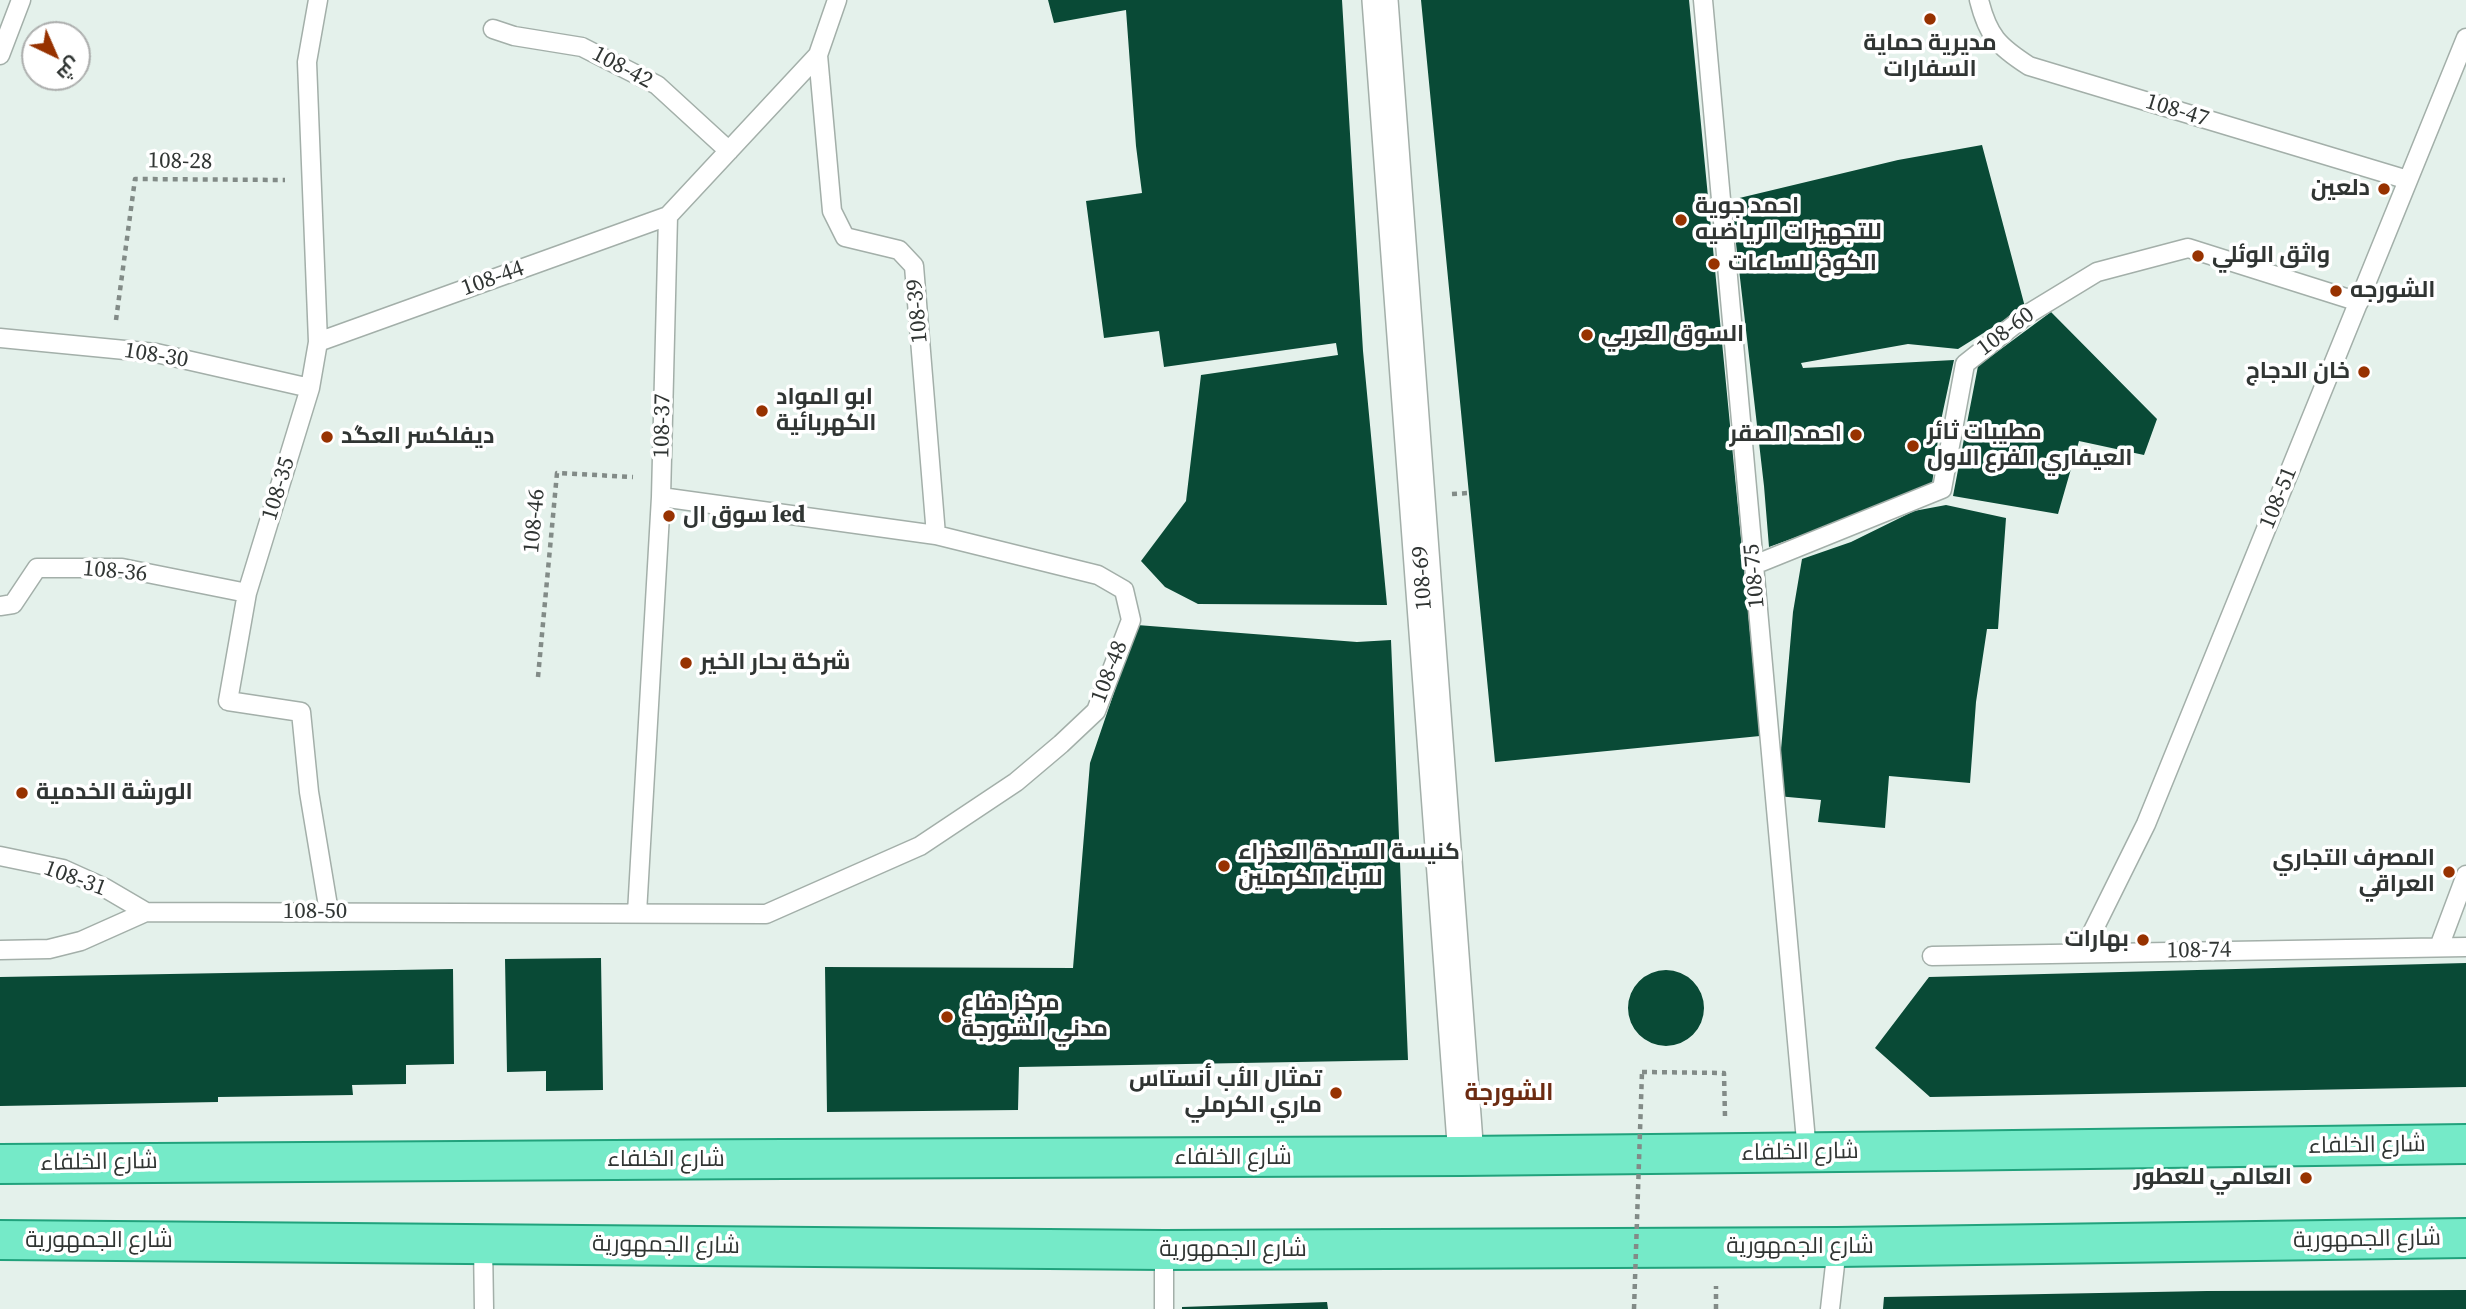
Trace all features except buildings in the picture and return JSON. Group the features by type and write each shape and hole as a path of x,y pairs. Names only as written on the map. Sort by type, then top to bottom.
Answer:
{"main road":[{"name":"شارع الخلفاء","path":"0,1164 404,1159 1466,1156 2466,1144"},
{"name":"شارع الجمهورية","path":"0,1240 1164,1250 1837,1247 2466,1238"}],"street":[{"name":"108-69","path":"1380,0 1466,1156"}],"lane":[{"path":"0,55 20,0"},
{"name":"108-35","path":"318,0 307,62 318,342 310,388 247,593 228,701 301,712 309,792 329,912"},
{"path":"668,216 818,55 838,0"},
{"name":"108-75","path":"1703,0 1807,1153"},
{"name":"108-47","path":"1979,0 1986,25 2004,50 2029,66 2408,180"},
{"name":"108-42","path":"493,29 514,36 582,47 657,85 729,151"},
{"name":"108-51","path":"2081,953 2146,824 2466,38"},
{"name":"108-39","path":"818,55 832,211 845,237 899,250 914,266 936,535"},
{"name":"108-44","path":"318,342 668,216"},
{"name":"108-37","path":"637,914 662,478 668,216"},
{"name":"108-60","path":"1754,565 1942,489 1965,364 2028,314 2097,272 2188,248 2359,302"},
{"name":"108-30","path":"0,338 156,353 310,388"},
{"name":"108-48","path":"637,914 766,914 920,846 1016,782 1096,711 1131,620 1124,590 1098,575 936,535 661,497"},
{"name":"108-36","path":"0,606 13,604 37,568 122,568 247,593"},
{"name":"108-31","path":"0,856 63,870 105,888 146,912"},
{"path":"2439,947 2466,875"},
{"name":"108-50","path":"0,950 49,949 81,942 146,912 637,914"},
{"name":"108-74","path":"1932,956 2466,947"},
{"path":"483,1244 484,1309"},
{"path":"1830,1309 1837,1247"},
{"path":"1164,1250 1164,1309"}],"path":[{"name":"108-28","path":"112,349 135,179 312,181"},
{"name":"108-46","path":"538,677 557,473 662,478"},
{"path":"1634,1309 1642,1072 1724,1073"}],"place":[{"name":"مديرية حماية السفارات","path":"1930,19"},
{"name":"دلعين","path":"2384,189"},
{"name":"احمد جوية للتجهيزات الرياضيه","path":"1681,220"},
{"name":"واثق الوئلي","path":"2198,256"},
{"name":"الكوخ للساعات","path":"1714,264"},
{"name":"الشورجه","path":"2336,291"},
{"name":"السوق العربي","path":"1587,335"},
{"name":"خان الدجاج","path":"2364,372"},
{"name":"ابو المواد الكهربائية","path":"762,411"},
{"name":"احمد الصقر","path":"1856,435"},
{"name":"ديفلكسر العگد","path":"327,437"},
{"name":"مطيبات ثائر العيفاري الفرع الاول","path":"1913,446"},
{"name":"سوق ال led","path":"669,516"},
{"name":"شركة بحار الخير","path":"686,663"},
{"name":"الورشة الخدمية","path":"22,793"},
{"name":"كنيسة السيدة العذراء للاباء الكرملين","path":"1224,866"},
{"name":"المصرف التجاري العراقي","path":"2449,872"},
{"name":"بهارات","path":"2143,940"},
{"name":"مركز دفاع مدني الشورجة","path":"947,1017"},
{"name":"تمثال الأب أنستاس ماري الكرملي","path":"1336,1093"},
{"name":"العالمي للعطور","path":"2306,1178"}],"district":[{"name":"الشورجة","path":"1509,1094"}]}
